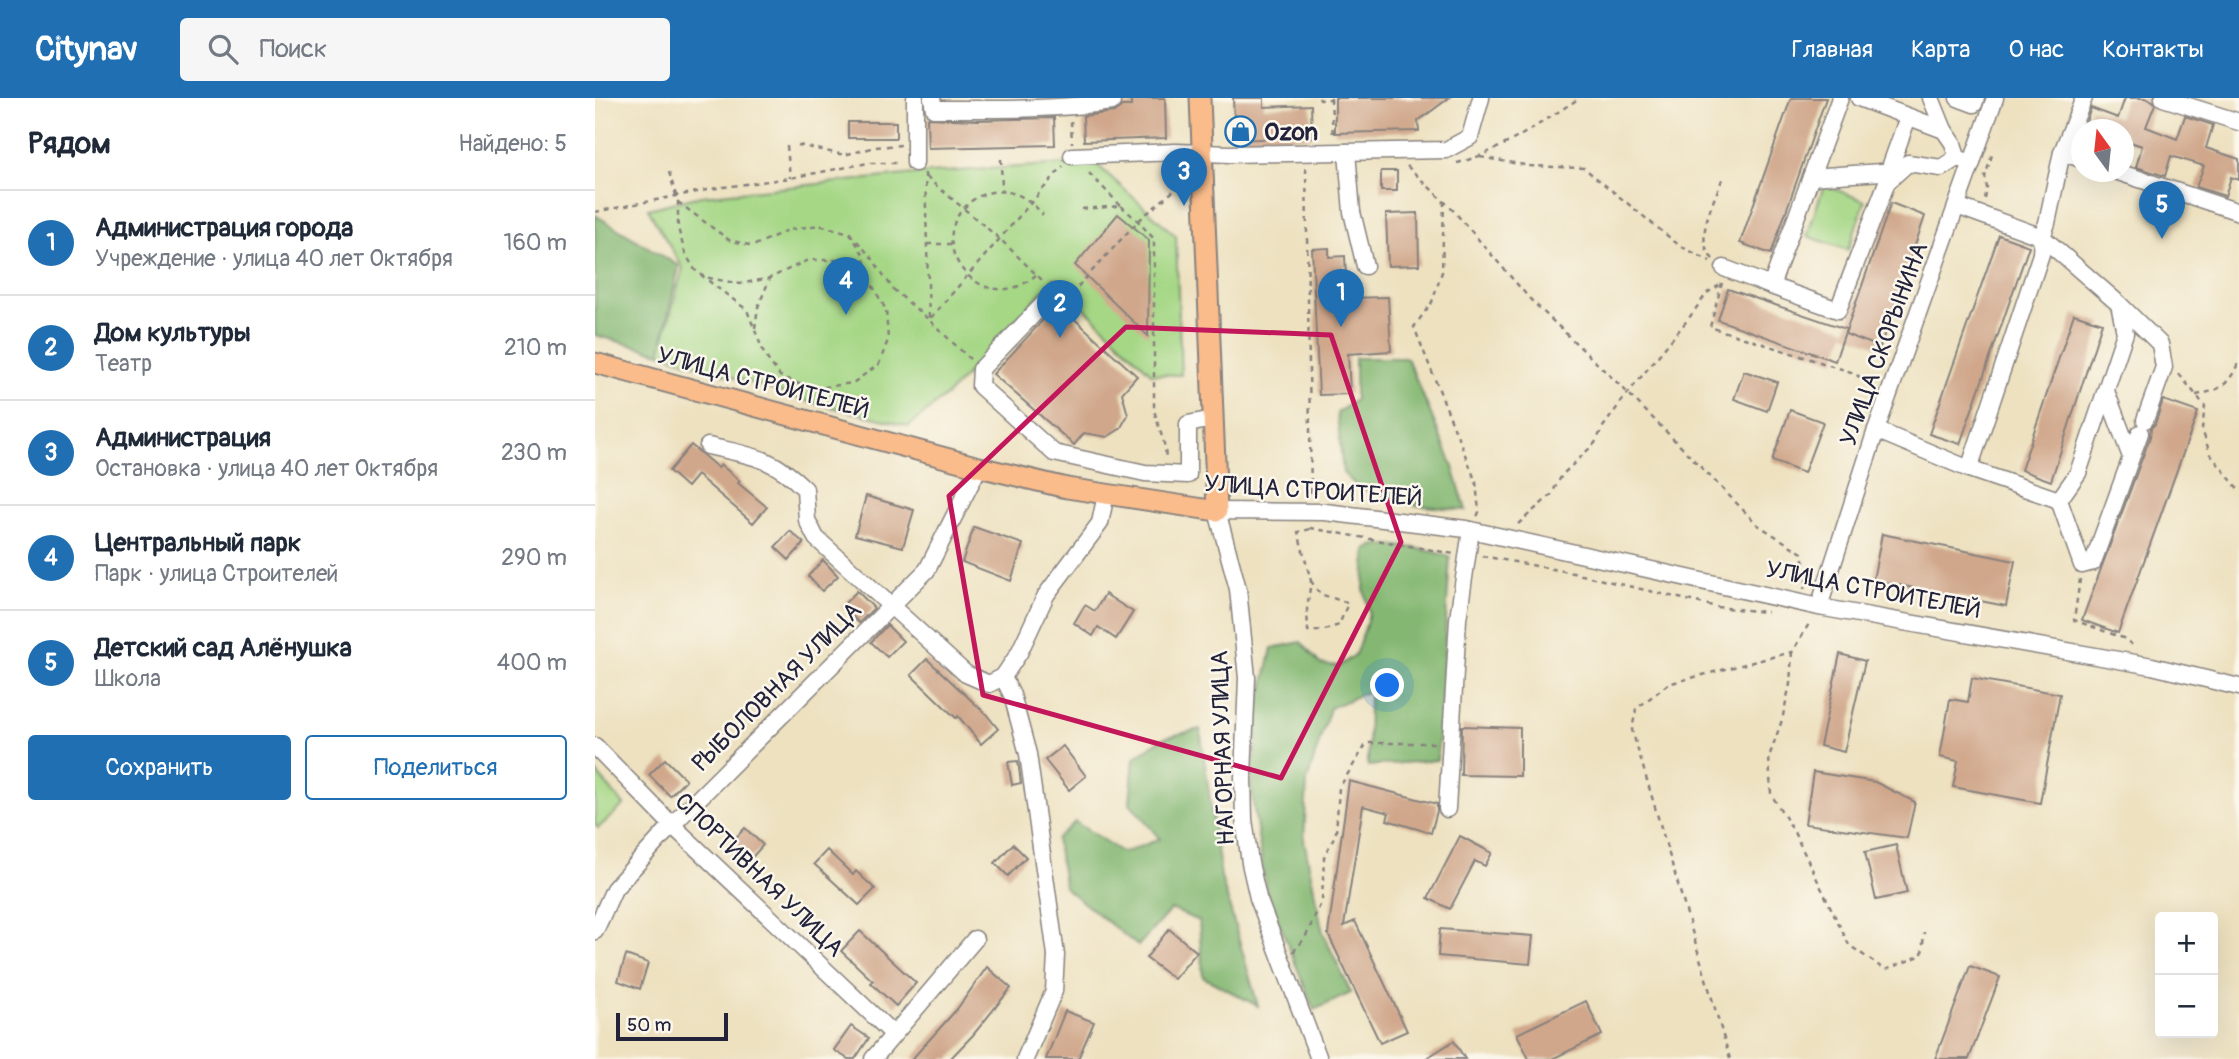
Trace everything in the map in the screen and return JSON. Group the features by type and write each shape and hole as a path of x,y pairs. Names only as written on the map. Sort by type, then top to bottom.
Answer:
{"main road":[{"path":"1200,98 1217,511"},
{"name":"УЛИЦА СТРОИТЕЛЕЙ","path":"595,363 979,467 1106,494 1217,511"}],"street":[{"path":"915,98 915,144 920,166"},
{"path":"932,98 934,109 1071,106 1112,102 1112,98"},
{"path":"1072,156 1176,152 1202,154 1446,150 1470,137 1481,98"},
{"path":"1771,286 1840,98"},
{"path":"1859,98 1944,130"},
{"path":"1811,177 1892,173 1908,163 1941,168 1965,160 1944,130 1931,98"},
{"path":"1958,98 1974,104 1976,98"},
{"name":"УЛИЦА СКОРЫНИНА","path":"1819,607 1877,430 1957,206 1965,160 1995,98"},
{"path":"1969,469 2041,254 2042,237 2062,152 2084,98"},
{"path":"2163,98 2239,122"},
{"path":"1728,275 1771,286 1838,310 1892,173 1908,117"},
{"path":"1340,152 1365,266"},
{"path":"2062,152 2071,155"},
{"path":"2134,177 2239,212"},
{"path":"1957,206 2042,237 2160,344 2164,367 2093,562 2082,565 2059,500"},
{"path":"1055,292 981,369 980,386 1054,453 1145,473 1188,475 1188,424 1213,419"},
{"path":"2059,500 2078,473 2125,332 2119,304"},
{"path":"2106,391 2131,457"},
{"path":"1877,430 1969,469 2059,500"},
{"path":"708,446 765,459 789,474 805,489 807,520 816,538 966,674 989,684 1003,677 1019,653 1046,595 1100,523 1106,494"},
{"name":"РЫБОЛОВНАЯ УЛИЦА","path":"595,931 614,889 672,825 927,570 979,467"},
{"name":"УЛИЦА СТРОИТЕЛЕЙ","path":"1217,511 1311,512 1471,530 1819,607 2152,666 2239,687"},
{"name":"НАГОРНАЯ УЛИЦА","path":"1217,511 1238,589 1247,678 1244,819 1250,863 1258,898 1319,1059"},
{"path":"1447,809 1458,619 1471,530"},
{"path":"1003,677 1012,695 1028,754 1056,955 1054,990 1025,1059"},
{"name":"СПОРТИВНАЯ УЛИЦА","path":"595,746 672,825 893,1034"},
{"path":"875,1058 975,939"}],"path":[{"path":"1319,98 1331,98 1340,152"},
{"path":"1580,98 1480,157 1530,166 1584,168 1680,246 1728,275"},
{"path":"929,320 1072,156 1071,106"},
{"path":"798,145 844,155 876,147 915,144"},
{"path":"787,146 790,178"},
{"path":"1977,213 1984,207 1987,188 1985,177 1994,151"},
{"path":"1072,156 1154,239 1154,410 1166,460 1186,475"},
{"path":"1001,159 1002,191"},
{"path":"595,212 868,163 920,166 926,177 1000,239 1065,301 1139,221 1177,188"},
{"path":"1404,163 1444,201 1530,299 1628,393 1758,525 1802,553 1808,573 1800,603"},
{"path":"1308,164 1304,171 1310,529"},
{"path":"669,172 678,202 678,228 685,253 695,270 747,310 765,356 780,376 811,388 853,383 879,364 888,340 886,310 870,281 863,254 850,233"},
{"path":"926,177 929,320"},
{"path":"1723,177 1702,235 1708,253 1728,275"},
{"path":"1036,275 1023,284 1007,289 991,289 976,284 955,260 951,244 952,228 963,208 985,193 1002,191 1018,194 1032,202 1043,215"},
{"path":"1444,201 1442,272 1432,302 1414,327 1476,482 1479,512 1471,530"},
{"path":"678,202 729,240 753,246 788,230 819,225 850,233 872,258 893,289 981,369"},
{"path":"1082,209 1121,206"},
{"path":"927,244 951,244"},
{"path":"704,277 740,284 771,278 808,260 845,260 870,281"},
{"path":"1728,275 1710,327 1851,372 1881,389"},
{"path":"1509,538 1522,520 1551,495 1562,475 1595,443 1603,427 1628,393 1707,293 1728,275"},
{"path":"755,328 758,307 771,278"},
{"path":"2162,355 2205,406 2202,429 2210,454 2239,490"},
{"path":"2196,396 2212,392 2231,379 2239,361"},
{"path":"1311,581 1307,609 1308,631 1322,631 1339,625 1348,603 1320,594 1311,581 1298,532 1310,529 1569,572 1717,607 1771,613"},
{"path":"2082,565 2074,620 2123,638 2137,649"},
{"path":"1819,607 1791,652 1790,684 1782,720 1769,757 1771,793 1793,830 1849,945 1885,970 1922,955 1924,932"},
{"path":"1730,1059 1632,730 1636,709 1668,684 1791,652"},
{"path":"1282,965 1305,938 1322,901 1324,858 1336,833 1339,788 1367,743 1450,743"}],"highlighted area":[{"path":"1126,327 1331,335 1401,542 1281,778 983,695 949,496"}],"green space":[{"path":"1094,162 1176,236 1181,375 1152,374 1054,278 947,395 909,426 803,400 660,353 683,268 648,209 701,196 915,174"},
{"path":"1824,185 1865,201 1848,250 1807,236"},
{"path":"595,215 679,266 660,353 595,335"},
{"path":"1355,358 1407,358 1452,464 1466,510 1413,505 1359,488 1343,473 1337,413 1355,400"},
{"path":"1376,545 1432,551 1450,557 1437,760 1368,766 1369,691 1330,708 1307,781 1304,840 1323,933 1351,993 1314,1010 1266,890 1251,788 1260,700 1272,648 1301,642 1320,664 1339,666 1355,655 1369,612 1364,589 1366,550"},
{"path":"1200,729 1221,877 1258,1006 1203,977 1199,921 1171,909 1138,946 1065,888 1056,839 1075,822 1123,853 1160,839 1130,803 1134,758 1163,738"},
{"path":"595,771 624,805 598,828 595,824"}],"building":[{"path":"1131,98 1165,98 1166,138 1084,141 1083,116 1114,112 1122,106 1131,106"},
{"path":"1233,98 1264,98 1264,107 1311,105 1312,137 1235,140"},
{"path":"1335,98 1449,98 1418,121 1419,131 1335,133"},
{"path":"1791,98 1826,98 1771,254 1740,243"},
{"path":"2125,98 2145,98 2155,104 2146,127 2177,139 2185,116 2213,125 2206,148 2239,159 2239,180 2231,177 2225,196 2196,187 2204,166 2171,156 2165,176 2136,167 2142,146 2134,143 2134,119 2087,119 2091,108 2118,118"},
{"path":"927,118 1054,118 1055,145 928,148"},
{"path":"848,122 896,122 896,138 848,138"},
{"path":"1381,171 1397,171 1397,191 1381,191"},
{"path":"1891,203 1925,216 1880,347 1845,334"},
{"path":"1418,213 1419,265 1388,266 1386,214"},
{"path":"1118,214 1149,240 1148,336 1075,265"},
{"path":"1999,235 2029,246 1960,444 1929,434"},
{"path":"1329,248 1329,257 1345,256 1347,298 1388,297 1391,351 1348,354 1350,394 1319,395 1312,249"},
{"path":"1728,289 1846,329 1835,361 1718,320"},
{"path":"1058,304 1137,376 1122,393 1128,415 1120,429 1107,437 1084,433 1074,445 993,374"},
{"path":"2074,314 2102,323 2051,481 2021,470"},
{"path":"1744,371 1777,382 1767,411 1734,399"},
{"path":"2163,400 2198,412 2118,633 2082,620"},
{"path":"1790,410 1823,422 1804,473 1772,461"},
{"path":"691,445 718,468 721,465 767,507 753,523 697,475 687,487 669,471"},
{"path":"866,496 914,510 903,547 855,535"},
{"path":"974,527 1023,544 1011,581 962,562"},
{"path":"790,531 804,543 789,560 775,547"},
{"path":"1882,534 2015,561 2006,606 1873,580"},
{"path":"823,560 838,576 822,591 808,576"},
{"path":"857,591 874,608 859,623 842,606"},
{"path":"1105,594 1133,612 1116,639 1098,627 1093,636 1074,623 1085,605 1095,611"},
{"path":"887,625 903,641 887,657 871,642"},
{"path":"1840,654 1865,661 1844,752 1820,746"},
{"path":"927,659 986,714 998,729 981,744 958,716 956,718 911,675"},
{"path":"1972,678 2060,694 2040,803 1953,787 1958,761 1940,757 1950,699 1968,702"},
{"path":"1462,726 1520,728 1520,776 1461,775"},
{"path":"1063,746 1086,776 1069,790 1045,760"},
{"path":"665,759 686,780 670,796 649,775"},
{"path":"1018,761 1021,783 1012,785 1008,762"},
{"path":"1813,772 1875,782 1915,802 1907,838 1805,824"},
{"path":"1349,781 1437,804 1431,833 1387,820 1389,813 1363,806 1344,926 1355,921 1407,1031 1380,1043 1328,934"},
{"path":"745,828 763,845 746,864 727,847"},
{"path":"1460,836 1492,853 1485,866 1475,861 1450,909 1428,898"},
{"path":"1013,844 1026,857 1008,876 995,863"},
{"path":"1896,845 1907,893 1876,900 1865,852"},
{"path":"827,850 853,875 856,871 875,889 859,905 814,864"},
{"path":"1169,929 1197,952 1174,979 1146,958"},
{"path":"1440,929 1533,936 1530,964 1438,956"},
{"path":"860,931 916,983 896,1006 841,951"},
{"path":"626,955 648,963 640,989 618,981"},
{"path":"1970,966 2000,977 1969,1059 1935,1059"},
{"path":"987,967 1011,988 973,1035 950,1059 912,1059 957,1009"},
{"path":"1586,1001 1602,1035 1552,1059 1529,1059 1517,1034"},
{"path":"1065,1011 1094,1022 1078,1059 1046,1059"},
{"path":"851,1026 869,1038 855,1059 848,1059 834,1050"},
{"path":"1454,1041 1465,1059 1425,1059"}],"place":[{"name":"Ozon","path":"1241,132"},
{"name":"Администрация","path":"1184,206"},
{"name":"Детский сад Алёнушка","path":"2162,239"},
{"name":"Центральный парк","path":"846,315"},
{"name":"Администрация города","path":"1341,327"},
{"name":"Дом культуры","path":"1060,338"}]}
